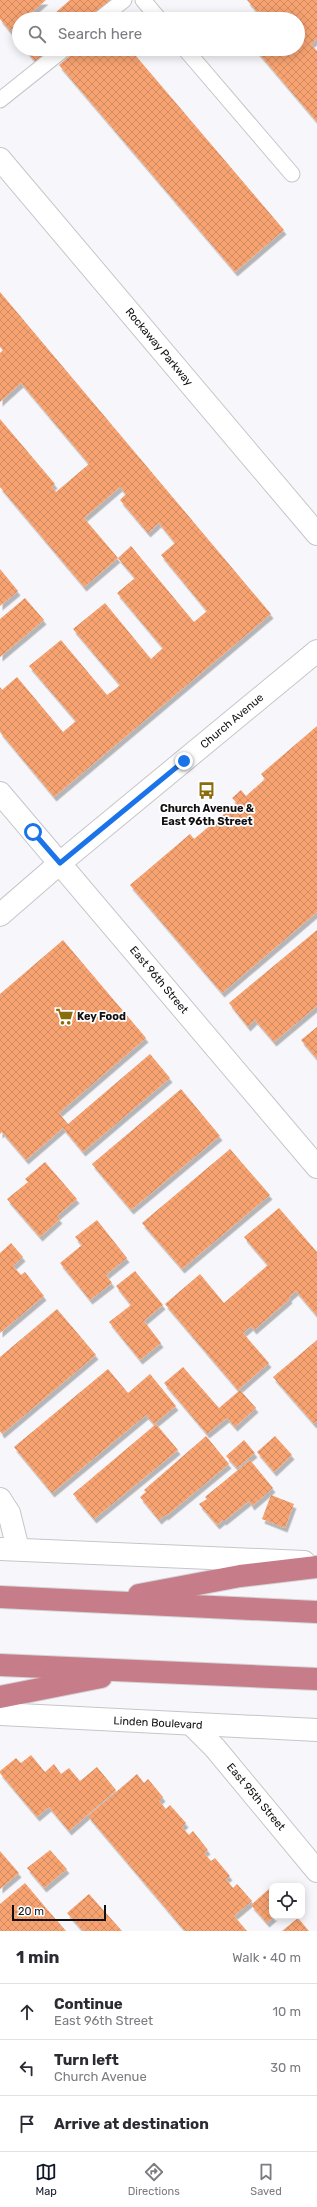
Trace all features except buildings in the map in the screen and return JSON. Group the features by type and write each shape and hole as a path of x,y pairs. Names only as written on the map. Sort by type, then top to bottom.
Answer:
{"highway":[{"path":"101,1602 240,1576 317,1567"},
{"path":"0,1597 317,1612"},
{"path":"0,1665 317,1679"},
{"path":"0,1697 137,1670"}],"street":[{"name":"Rockaway Parkway","path":"0,159 317,534"},
{"name":"Church Avenue","path":"0,916 60,863 317,651"},
{"name":"East 96th Street","path":"0,793 317,1167"},
{"path":"0,1500 9,1513 9,1549 317,1563"},
{"name":"Linden Boulevard","path":"0,1714 192,1725 317,1730"},
{"name":"East 95th Street","path":"192,1725 215,1748 317,1871"}],"lane":[{"path":"109,12 124,0"},
{"path":"143,0 153,12"},
{"path":"0,100 55,56"},
{"path":"191,56 292,174"}],"place":[{"name":"Church Avenue & East 96th Street","path":"207,790"},
{"name":"Key Food","path":"64,1016"}],"route":[{"path":"33,832 60,863 184,761"}]}
